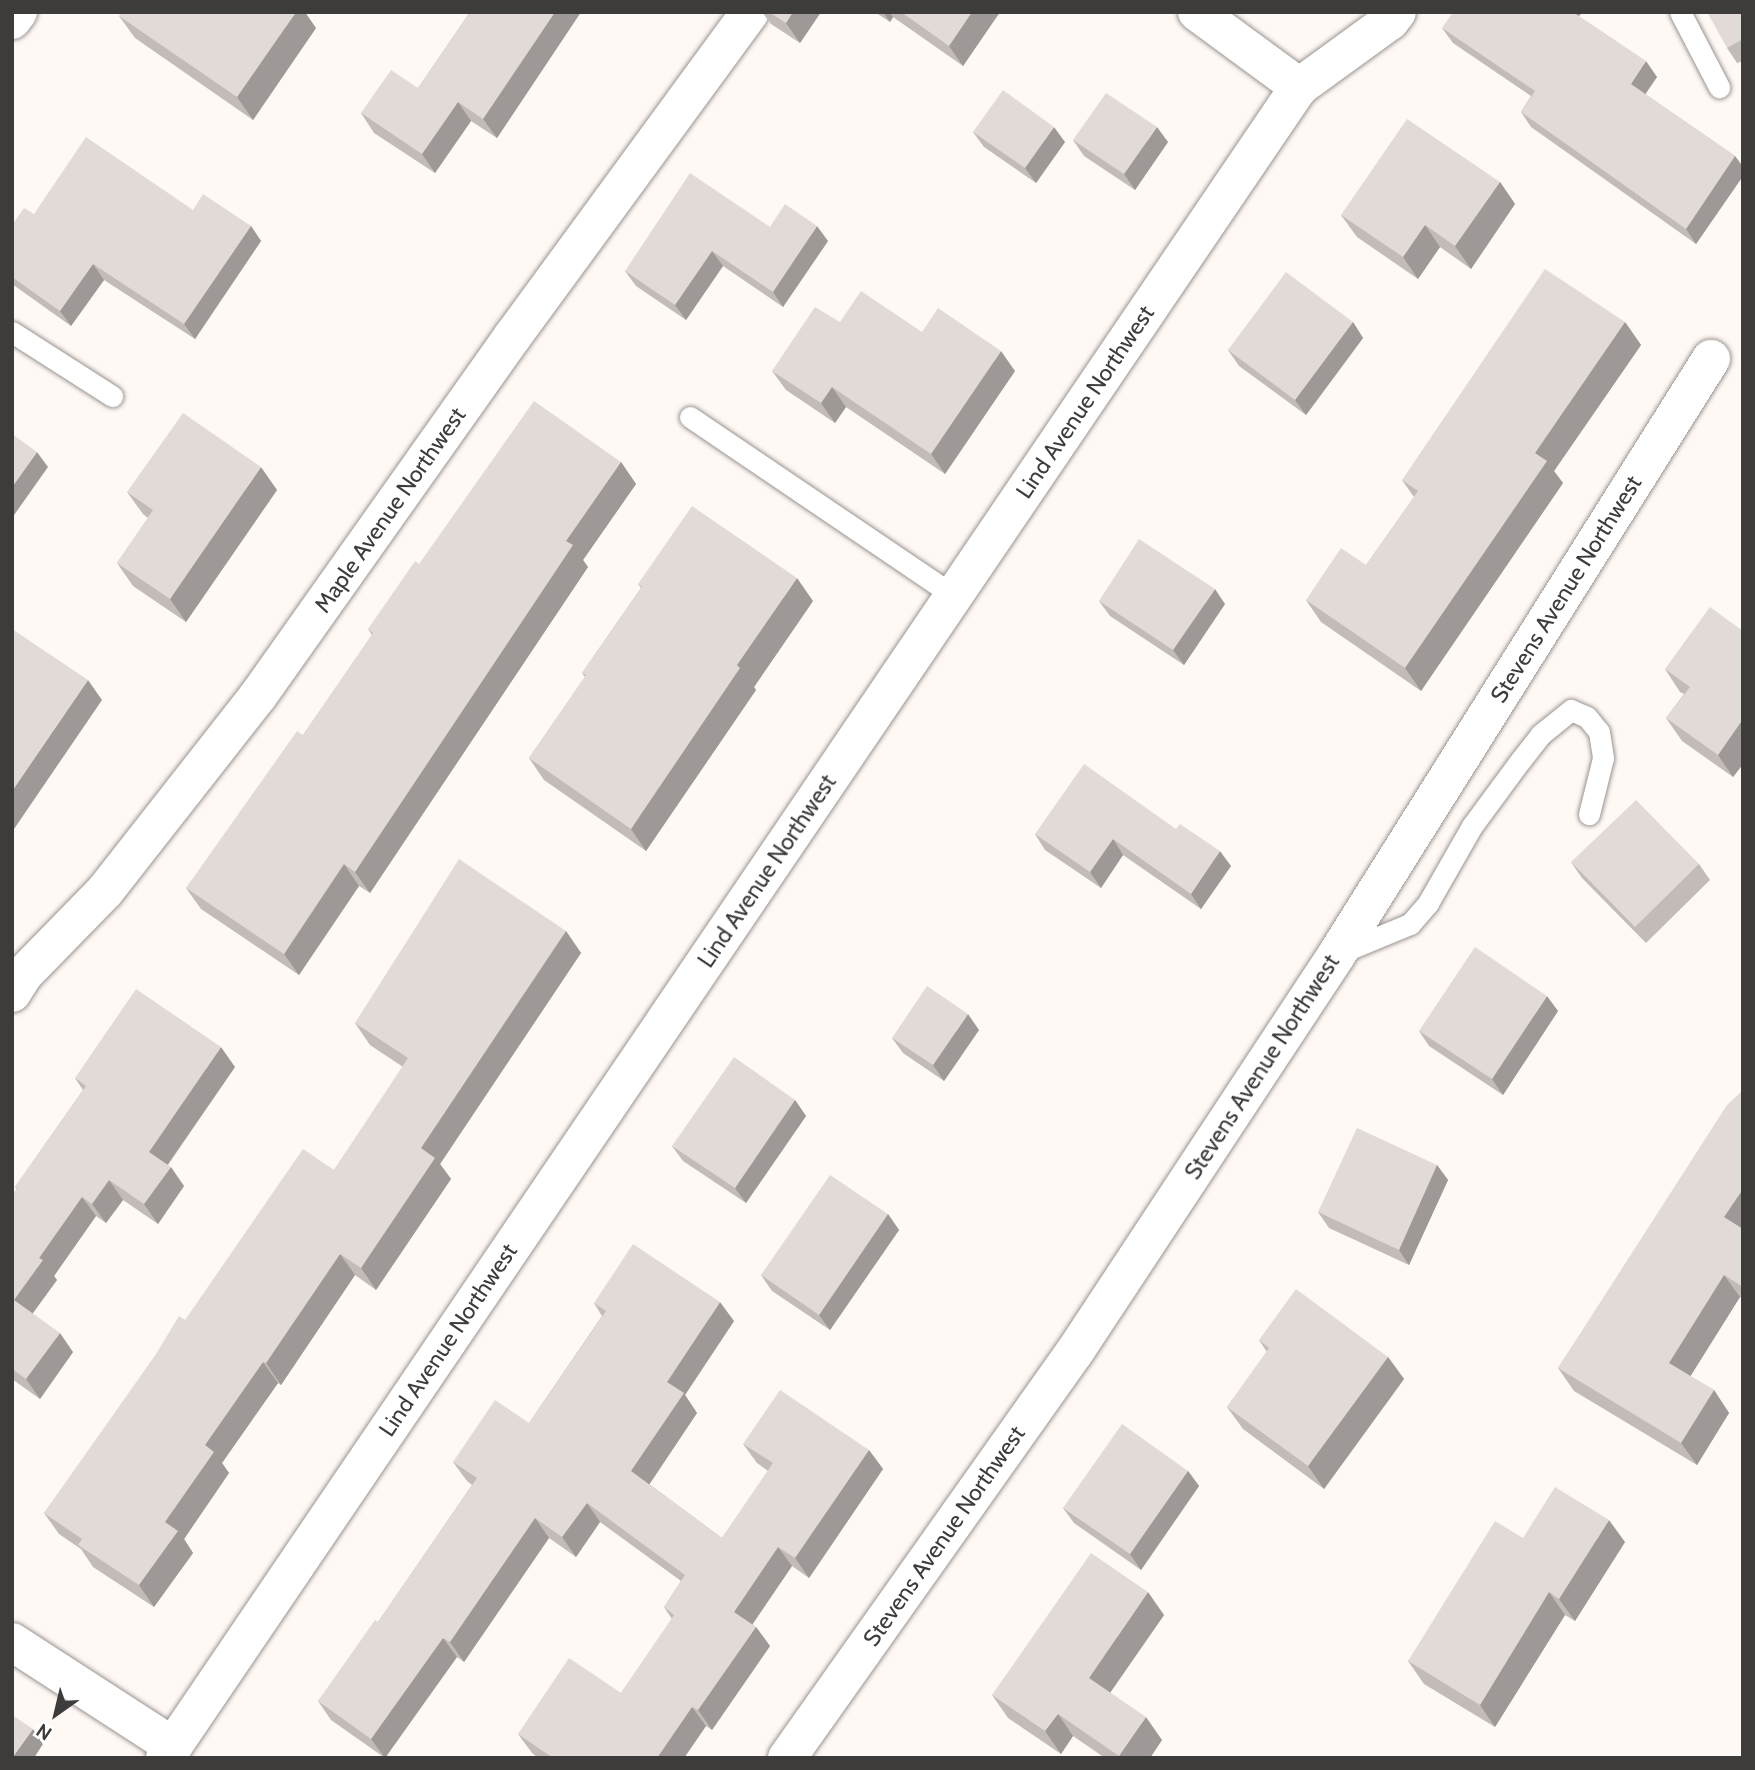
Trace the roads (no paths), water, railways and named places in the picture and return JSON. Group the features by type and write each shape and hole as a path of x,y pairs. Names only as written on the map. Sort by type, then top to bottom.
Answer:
{"street":[{"path":"12,20 18,12"},
{"name":"Maple Avenue Northwest","path":"12,993 24,975 105,891 258,696 513,335 750,12"},
{"path":"1197,12 1299,87"},
{"name":"Lind Avenue Northwest","path":"169,1752 1299,87 1390,21 1397,12"},
{"name":"Stevens Avenue Northwest","path":"787,1758 1074,1353 1337,954 1711,359"},
{"path":"12,1642 169,1752"}],"lane":[{"path":"1680,12 1719,87"},
{"path":"12,332 112,396"},
{"path":"690,417 954,596"},
{"path":"1337,954 1410,924 1428,903 1472,826 1520,761 1540,735 1571,710 1587,717 1599,732 1603,758 1589,814"}]}
